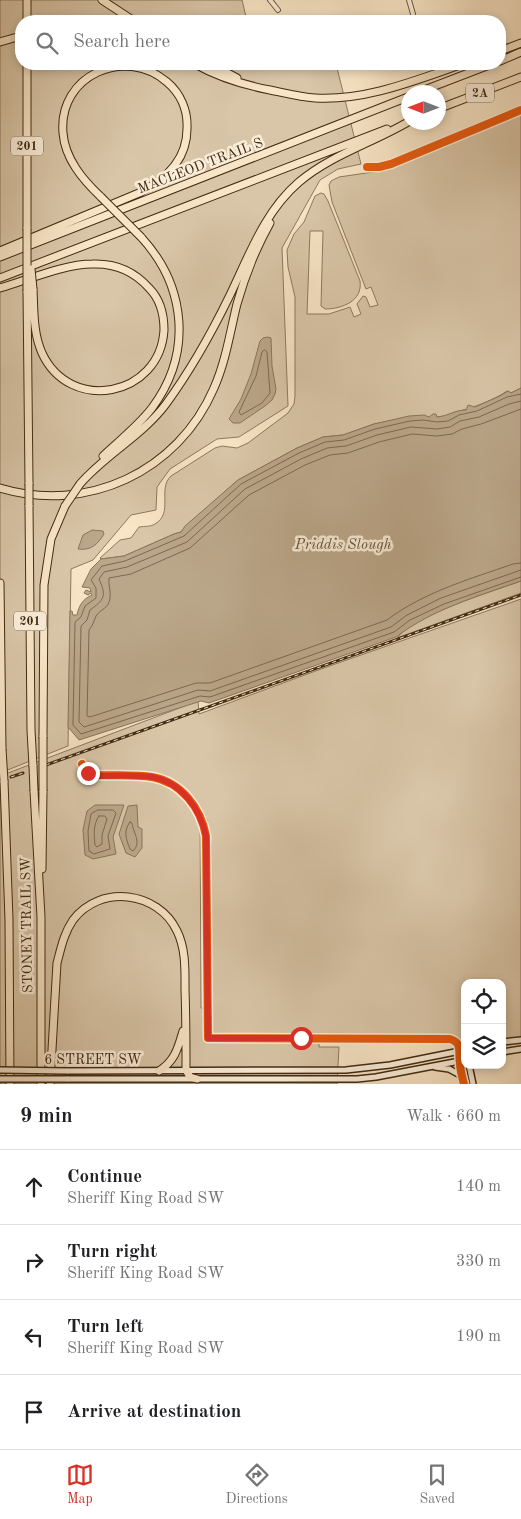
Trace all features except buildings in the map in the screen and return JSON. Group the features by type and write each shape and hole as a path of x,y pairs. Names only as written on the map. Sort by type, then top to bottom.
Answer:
{"highway":[{"path":"27,0 27,15"},
{"path":"102,0 125,15"},
{"path":"0,42 15,38"},
{"path":"506,49 521,43"},
{"path":"506,58 521,52"},
{"name":"201","path":"27,70 27,241 30,290"},
{"path":"41,917 44,585 51,540 65,506 82,482 100,459 141,421 162,394 176,359 179,338 180,321 173,290 162,263 141,237 84,180 67,151 63,123 68,104 76,88 82,82 102,70"},
{"path":"0,251 140,192 160,181 174,167 187,139 188,120 186,110 177,93 169,84 153,72 145,70"},
{"path":"206,70 221,77 265,89 314,98 349,97 401,85 445,70"},
{"path":"221,70 265,89"},
{"path":"437,85 476,70"},
{"name":"2A","path":"446,106 521,77"},
{"name":"MACLEOD TRAIL S","path":"0,257 401,99"},
{"path":"0,278 401,125"},
{"path":"82,482 102,462 148,424 166,403 210,333 263,227 275,208 293,188 326,163 401,126"},
{"path":"0,488 24,494 47,496 69,496 96,491 141,473 159,461 176,445 196,421 215,387 246,277 268,227 293,188"},
{"path":"0,288 74,266 106,264 121,267 144,282 152,290 163,314 164,325 161,347 156,358 145,373 136,380 115,389 93,391 71,384 61,378 42,352 36,332 30,290"},
{"name":"STONEY TRAIL SW","path":"30,290 31,738 41,917 41,1084"},
{"name":"201","path":"0,583 2,725"},
{"path":"0,709 2,725"},
{"name":"STONEY TRAIL SW","path":"2,725 9,920 10,1084"},
{"path":"50,1084 57,962 67,930 83,910 115,896 132,896 146,901 166,914 178,931 183,944 186,1070 190,1077 197,1079"},
{"path":"159,1071 174,1059 186,1014"}],"main road":[{"path":"506,1042 521,1040"},
{"path":"506,1051 521,1049"},
{"name":"6 STREET SW","path":"0,1070 324,1071 368,1069 461,1050"},
{"name":"6 STREET SW","path":"0,1079 357,1079 461,1061"},
{"path":"427,1067 449,1068 462,1076"},
{"path":"462,1069 464,1084"},
{"path":"470,1069 472,1084"}],"street":[{"path":"270,0 278,10"},
{"path":"408,0 413,15"},
{"path":"367,167 379,168 391,164 521,110"},
{"path":"82,764 88,773 94,776 140,776 161,779 188,797 200,814 206,836 208,1038 450,1038 457,1042 461,1048"},
{"path":"301,1038 301,1045"}],"shaded area":[{"path":"0,0 242,0 246,15 15,15 15,70 338,70 361,164 338,169 320,180 282,248 288,406 239,437 217,439 170,469 157,487 156,510 131,515 93,560 71,569 68,746 0,773"},
{"path":"521,113 521,388 511,393 507,391 484,403 447,416 394,420 374,424 343,435 323,437 297,448 238,480 181,532 124,556 101,559 120,540 131,538 139,527 153,525 161,519 165,507 165,487 171,476 215,448 222,446 237,448 248,443 288,413 294,404 295,297 288,267 287,250 294,234 304,222 315,196 321,193 324,194 328,201 360,281 360,288 355,299 344,305 332,309 325,309 321,306 323,231 310,231 307,314 329,314 350,307 354,317 361,314 357,304 363,296 366,297 370,307 378,305 371,287 366,289 332,202 329,185 331,181 339,177 380,171 397,166"},
{"path":"521,581 521,593 397,638 406,629 436,613"},
{"path":"521,599 521,1038 506,1040 506,979 461,979 461,1043 454,1038 447,1037 319,1039 319,1047 339,1047 337,1084 0,1084 0,776 198,701 199,714","holes":["200,806 207,820 211,845 211,1009 201,1008"]}],"water":[{"path":"268,337 271,338 275,394 272,400 265,406 240,423 233,423 229,419 241,399 251,374 260,341"},
{"name":"Priddis Slough","path":"521,388 521,581 440,611 396,637 209,703 201,701 79,740 68,727 70,611 72,611 73,615 77,615 82,603 92,595 91,593 88,595 84,593 86,590 91,592 90,588 82,587 91,569 101,559 124,556 181,532 185,526 238,480 297,448 323,437 343,435 374,424 409,416 424,415 429,417 436,414 437,417 466,410 468,405 475,407 508,391 511,393"},
{"path":"92,530 103,531 104,534 94,546 87,549 78,549 83,535"},
{"path":"95,805 124,805 113,837 116,854 93,859 85,855 83,830 87,811"},
{"path":"137,805 138,827 142,829 142,848 135,857 126,853 119,834 128,806"}],"railway":[{"path":"46,765 521,595"},
{"path":"11,777 23,773"}],"cycle path":[{"path":"367,167 391,164 521,110"},
{"path":"82,764 88,773 94,775 152,777 172,784 181,790 200,816 206,836 208,1038 450,1039 457,1043 459,1048 460,1068 464,1084"}],"route":[{"path":"88,773 94,776 140,776 161,779 188,797 200,814 206,836 208,1038 301,1038"}]}
